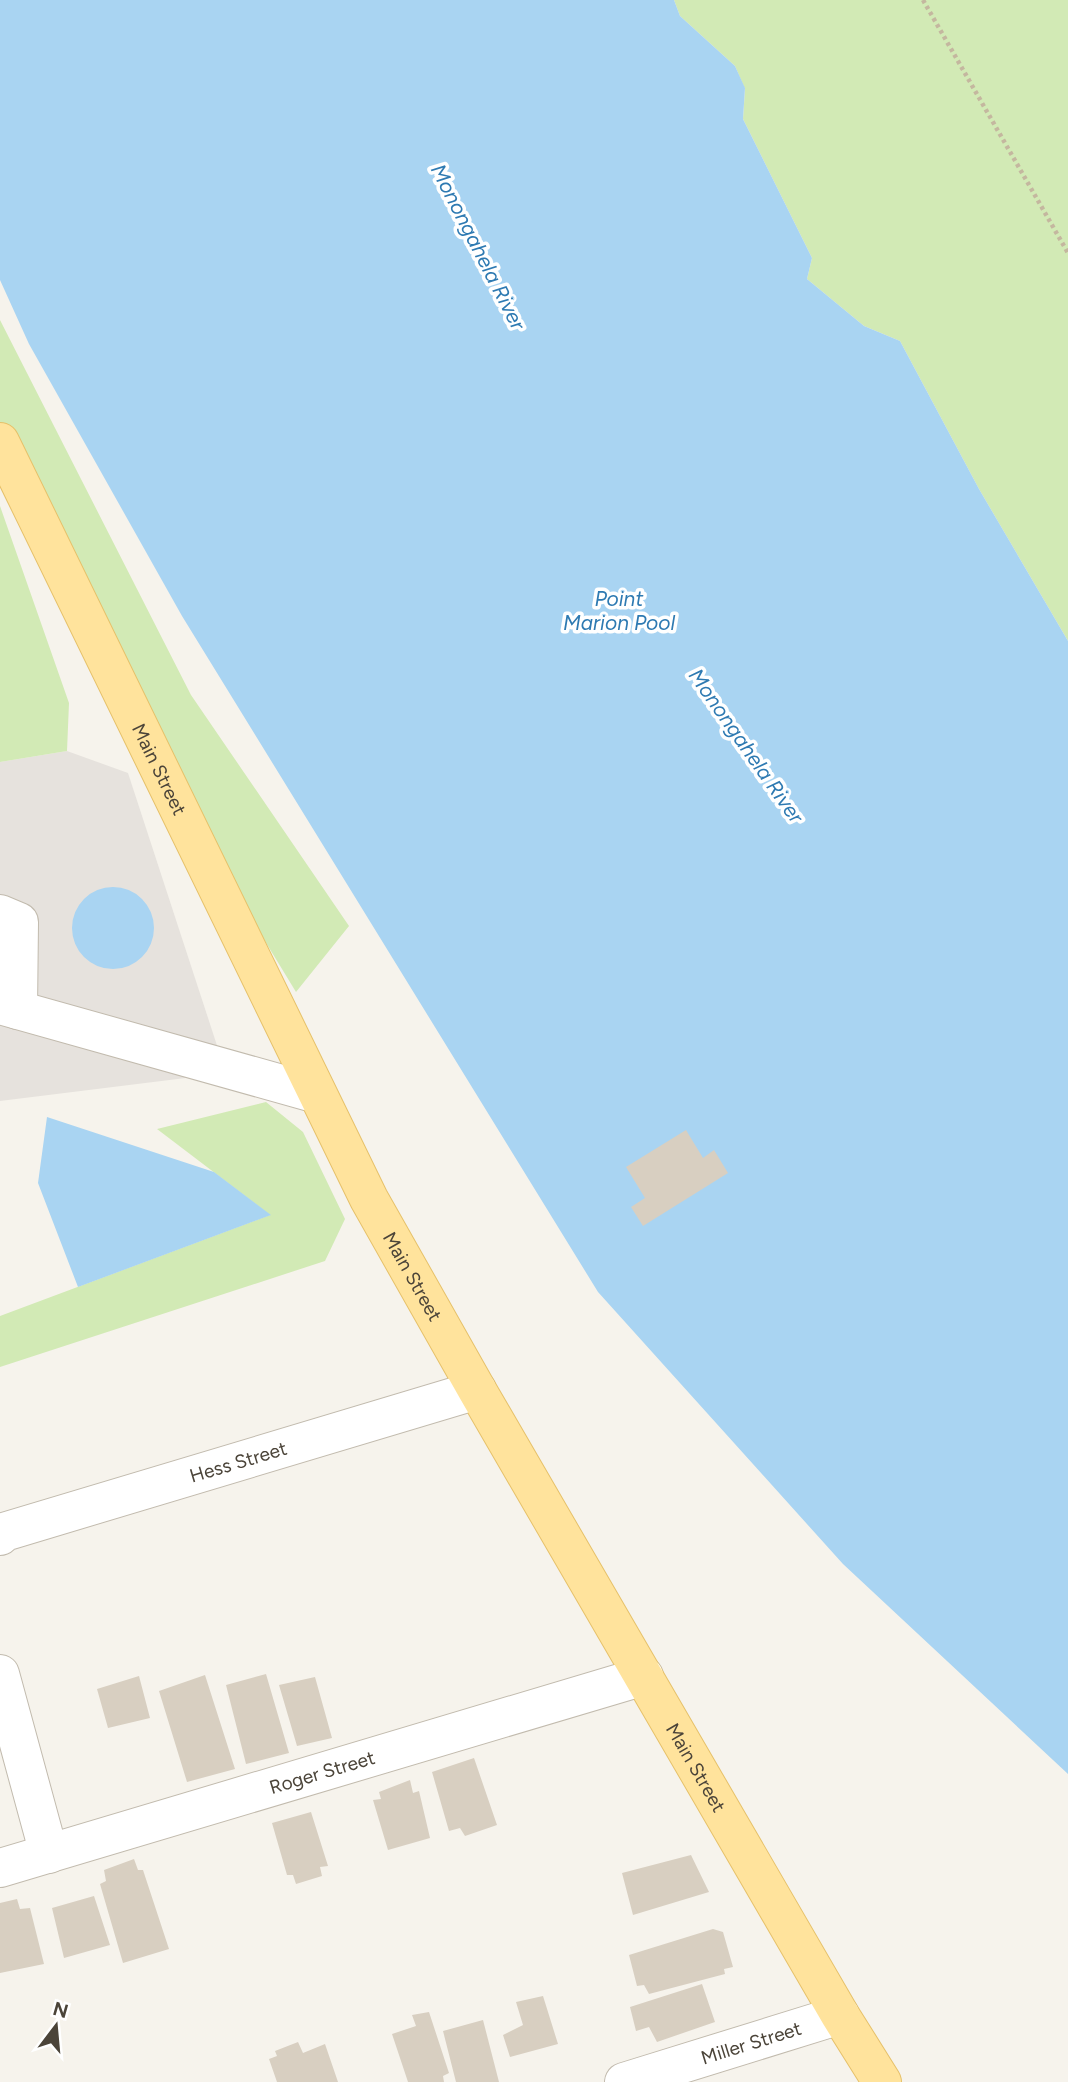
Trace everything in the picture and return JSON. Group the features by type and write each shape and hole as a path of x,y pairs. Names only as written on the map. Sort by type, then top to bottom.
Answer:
{"main road":[{"name":"Main Street","path":"4,457 369,1199 840,2015 882,2082"}],"street":[{"path":"0,914 19,922 9,1007 317,1094"},
{"name":"Hess Street","path":"0,1536 4,1532 477,1390"},
{"path":"0,1674 49,1854"},
{"name":"Roger Street","path":"0,1868 644,1676"},
{"name":"Miller Street","path":"624,2082 840,2015"}],"path":[{"path":"923,0 1068,253"}],"shaded area":[{"path":"67,751 128,773 226,1073 0,1101 0,762"}],"green space":[{"path":"674,0 1068,0 1068,641 979,489 900,341 864,326 807,279 812,258 743,119 745,89 735,66 680,16"},
{"path":"0,320 191,695 349,926 296,992 82,640 0,425"},
{"path":"0,506 69,703 67,751 0,762"},
{"path":"266,1102 303,1132 345,1219 325,1261 0,1367 0,1316 270,1215 157,1129"}],"water":[{"name":"Point Marion Pool","path":"0,0 674,0 680,16 735,66 745,88 743,119 812,258 807,279 864,326 900,341 979,489 1068,641 1068,1774 843,1564 598,1292 182,616 29,344 0,280"},
{"path":"113,887 129,890 142,899 151,912 154,928 151,944 142,957 129,966 113,969 97,966 84,957 75,944 72,928 75,912 84,899 97,890"},
{"path":"47,1117 214,1172 271,1215 78,1287 38,1183"}],"building":[{"path":"686,1130 703,1158 714,1150 728,1173 643,1226 631,1207 645,1198 626,1167"},
{"path":"266,1674 289,1753 246,1764 226,1685"},
{"path":"205,1675 235,1769 187,1782 159,1691"},
{"path":"139,1676 150,1718 108,1728 97,1689"},
{"path":"315,1677 332,1738 297,1746 279,1685"},
{"path":"474,1758 497,1825 465,1836 460,1828 449,1831 432,1772"},
{"path":"410,1780 413,1793 419,1791 430,1838 388,1850 373,1800 381,1799 379,1792"},
{"path":"311,1812 328,1866 320,1867 322,1876 296,1884 293,1875 287,1875 272,1823"},
{"path":"691,1855 709,1892 633,1915 622,1873"},
{"path":"134,1859 138,1870 143,1870 169,1949 123,1963 100,1884 106,1881 104,1870"},
{"path":"94,1896 110,1945 64,1958 52,1908"},
{"path":"17,1899 20,1909 30,1908 44,1964 0,1973 0,1903"},
{"path":"713,1929 723,1932 733,1967 724,1969 725,1974 649,1994 644,1985 637,1986 629,1955"},
{"path":"702,1984 715,2022 657,2042 649,2027 636,2031 630,2007"},
{"path":"543,1996 558,2044 510,2057 503,2035 523,2025 516,2002"},
{"path":"429,2012 449,2073 443,2076 444,2082 408,2082 392,2034 416,2026 412,2015"},
{"path":"483,2020 499,2082 456,2082 443,2031"},
{"path":"298,2042 303,2053 325,2044 338,2082 277,2082 269,2059 277,2056 275,2051"}],"water label":[{"name":"Monongahela River","path":"478,247"},
{"name":"Monongahela River","path":"746,746"}]}
